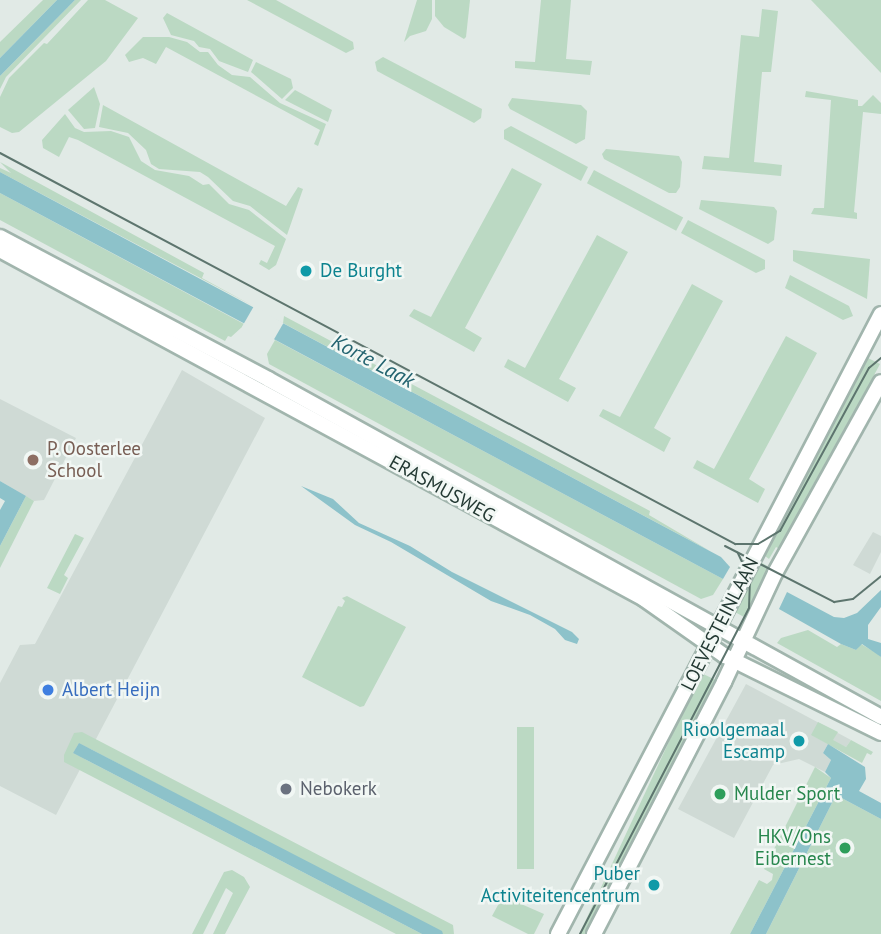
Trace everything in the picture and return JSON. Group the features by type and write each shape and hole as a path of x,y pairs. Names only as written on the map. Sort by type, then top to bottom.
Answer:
{"main road":[{"name":"ERASMUSWEG","path":"0,237 247,368 881,718"},
{"name":"ERASMUSWEG","path":"0,250 644,599 707,645 734,661 881,733"},
{"name":"LOEVESTEINLAAN","path":"558,934 881,314"},
{"name":"LOEVESTEINLAAN","path":"594,934 734,661 775,573 881,382"}],"shaded area":[{"path":"182,370 265,418 56,815 0,786 0,683 20,645 35,644"},
{"name":"P. Oosterlee School","path":"0,399 76,438 44,500 34,501 0,481"},
{"path":"873,532 881,536 881,552 870,574 853,565"},
{"path":"746,684 851,740 846,747 812,735 828,744 823,753 831,760 825,772 799,759 773,765 734,838 678,809"}],"green space":[{"path":"43,0 57,0 0,58 0,42"},
{"path":"75,0 81,0 6,77 0,89 0,76"},
{"path":"88,0 105,0 138,18 106,61 19,132 12,133 0,127 0,97 9,78 44,43 47,44"},
{"path":"247,0 276,0 353,42 354,49 346,53"},
{"path":"417,0 432,0 432,19 426,31 410,36 404,42"},
{"path":"435,0 470,0 464,39 444,27 435,16"},
{"path":"541,0 571,0 566,59 592,61 590,75 515,68 515,61 535,62"},
{"path":"811,0 881,0 881,73"},
{"path":"762,9 778,11 771,72 762,72 754,162 782,165 781,176 702,169 704,156 729,158 741,35 759,37"},
{"path":"167,13 253,60 248,72 219,61 210,49 199,47 194,41 171,35 163,18"},
{"path":"143,37 169,37 187,42 200,52 208,52 218,65 232,75 250,77 280,103 326,124 318,146 314,144 320,130 166,47 156,64 143,58 129,62 125,55"},
{"path":"383,57 482,109 481,118 474,123 377,71 375,62"},
{"path":"256,62 291,79 293,88 282,99 251,72"},
{"path":"94,87 100,104 95,128 84,129 68,110"},
{"path":"295,90 332,110 328,122 285,100"},
{"path":"806,91 858,100 858,106 862,106 873,95 881,103 881,114 863,112 854,212 857,213 857,219 811,214 814,208 824,208 831,100 805,97"},
{"path":"512,98 581,105 587,111 585,139 576,144 510,109 508,105"},
{"path":"103,105 286,206 298,187 303,189 287,235 250,206 233,201 200,172 159,169 151,164 146,150 128,133 99,127"},
{"path":"65,114 75,128 84,132 111,131 129,137 141,161 155,170 189,176 203,185 209,184 229,204 249,210 286,239 276,265 269,270 259,264 261,260 267,263 275,246 78,140 69,137 59,157 43,148 42,140"},
{"path":"511,126 588,167 581,181 504,139 504,130"},
{"path":"606,149 679,156 682,162 680,187 676,193 669,193 604,159 602,154"},
{"path":"0,162 204,273 202,278 255,307 0,172 0,168 11,173"},
{"path":"512,168 542,184 465,328 482,338 474,352 409,316 414,309 431,317"},
{"path":"594,170 683,217 676,231 587,183"},
{"path":"0,193 244,324 225,341 0,220"},
{"path":"701,200 774,207 777,211 774,240 768,244 699,209"},
{"path":"688,220 765,260 765,269 756,273 681,233"},
{"path":"597,235 628,252 559,379 576,388 568,402 504,367 508,359 525,368"},
{"path":"793,250 870,259 867,299 793,261"},
{"path":"790,275 849,306 853,316 843,320 785,288"},
{"path":"692,284 723,301 654,428 671,438 664,452 599,416 603,409 620,417"},
{"path":"284,316 650,511 649,515 710,551 283,323"},
{"path":"786,336 817,353 749,479 765,489 758,503 693,468 697,460 714,469"},
{"path":"275,340 723,579 713,595 701,599 269,364 267,354"},
{"path":"868,358 880,364 781,550 776,547 769,559 765,556"},
{"path":"26,496 34,501 0,568 0,546"},
{"path":"75,534 84,538 64,575 68,578 60,594 47,588"},
{"path":"762,563 771,568 744,617 735,612"},
{"path":"347,596 406,627 364,706 360,707 302,677 338,606 342,607 345,601 342,598"},
{"path":"808,630 837,647 841,644 856,650 861,644 878,654 881,657 881,701 777,643 781,638"},
{"path":"701,673 716,680 598,934 579,934"},
{"path":"818,722 838,732 833,740 846,747 851,740 873,752 871,755 867,753 862,763 811,735"},
{"path":"517,727 534,727 534,869 517,869"},
{"path":"82,732 453,925 454,934 443,934 79,743 73,753 422,934 396,934 64,762 64,755 74,733"},
{"path":"815,767 831,778 750,934 730,934 759,880 767,884 772,880 773,874 764,869"},
{"name":"HKV/Ons Eibernest","path":"836,795 881,819 881,934 766,934"},
{"path":"232,870 244,877 250,887 225,934 213,934 233,893 226,888 203,934 192,934 224,872"},
{"path":"503,896 544,914 534,934 528,934 492,916"}],"water":[{"path":"57,0 75,0 0,76 0,58"},
{"path":"0,172 721,557 730,567 723,579 0,193"},
{"path":"0,481 26,496 0,546 0,510 5,501 0,498"},
{"path":"301,486 333,499 359,523 410,546 452,572 572,632 579,639 577,644 565,640 555,629 530,615 491,601 391,542 355,525"},
{"path":"881,590 881,607 868,625 868,639 881,643 881,657 862,644 856,650 841,644 779,609 787,592 834,617 844,618 857,613"},
{"path":"79,743 442,931 443,934 422,934 73,753"},
{"path":"828,744 865,767 866,779 859,791 881,803 881,819 836,795 766,934 750,934 831,778 825,772 831,760 823,753"}],"pier":[{"path":"254,306 283,323 271,344 242,327"}],"tram line":[{"path":"0,153 735,544 758,544 780,531 869,368 881,358"},
{"path":"725,546 834,602 853,599 881,576"},
{"path":"580,934 749,608 750,579 738,553"}],"place":[{"name":"De Burght","path":"306,271"},
{"name":"P. Oosterlee School","path":"33,460"},
{"name":"Albert Heijn","path":"48,690"},
{"name":"Rioolgemaal Escamp","path":"799,741"},
{"name":"Nebokerk","path":"286,789"},
{"name":"Mulder Sport","path":"720,794"},
{"name":"HKV/Ons Eibernest","path":"845,848"},
{"name":"Puber Activiteitencentrum","path":"654,885"}],"water label":[{"name":"Korte Laak","path":"373,361"}]}
